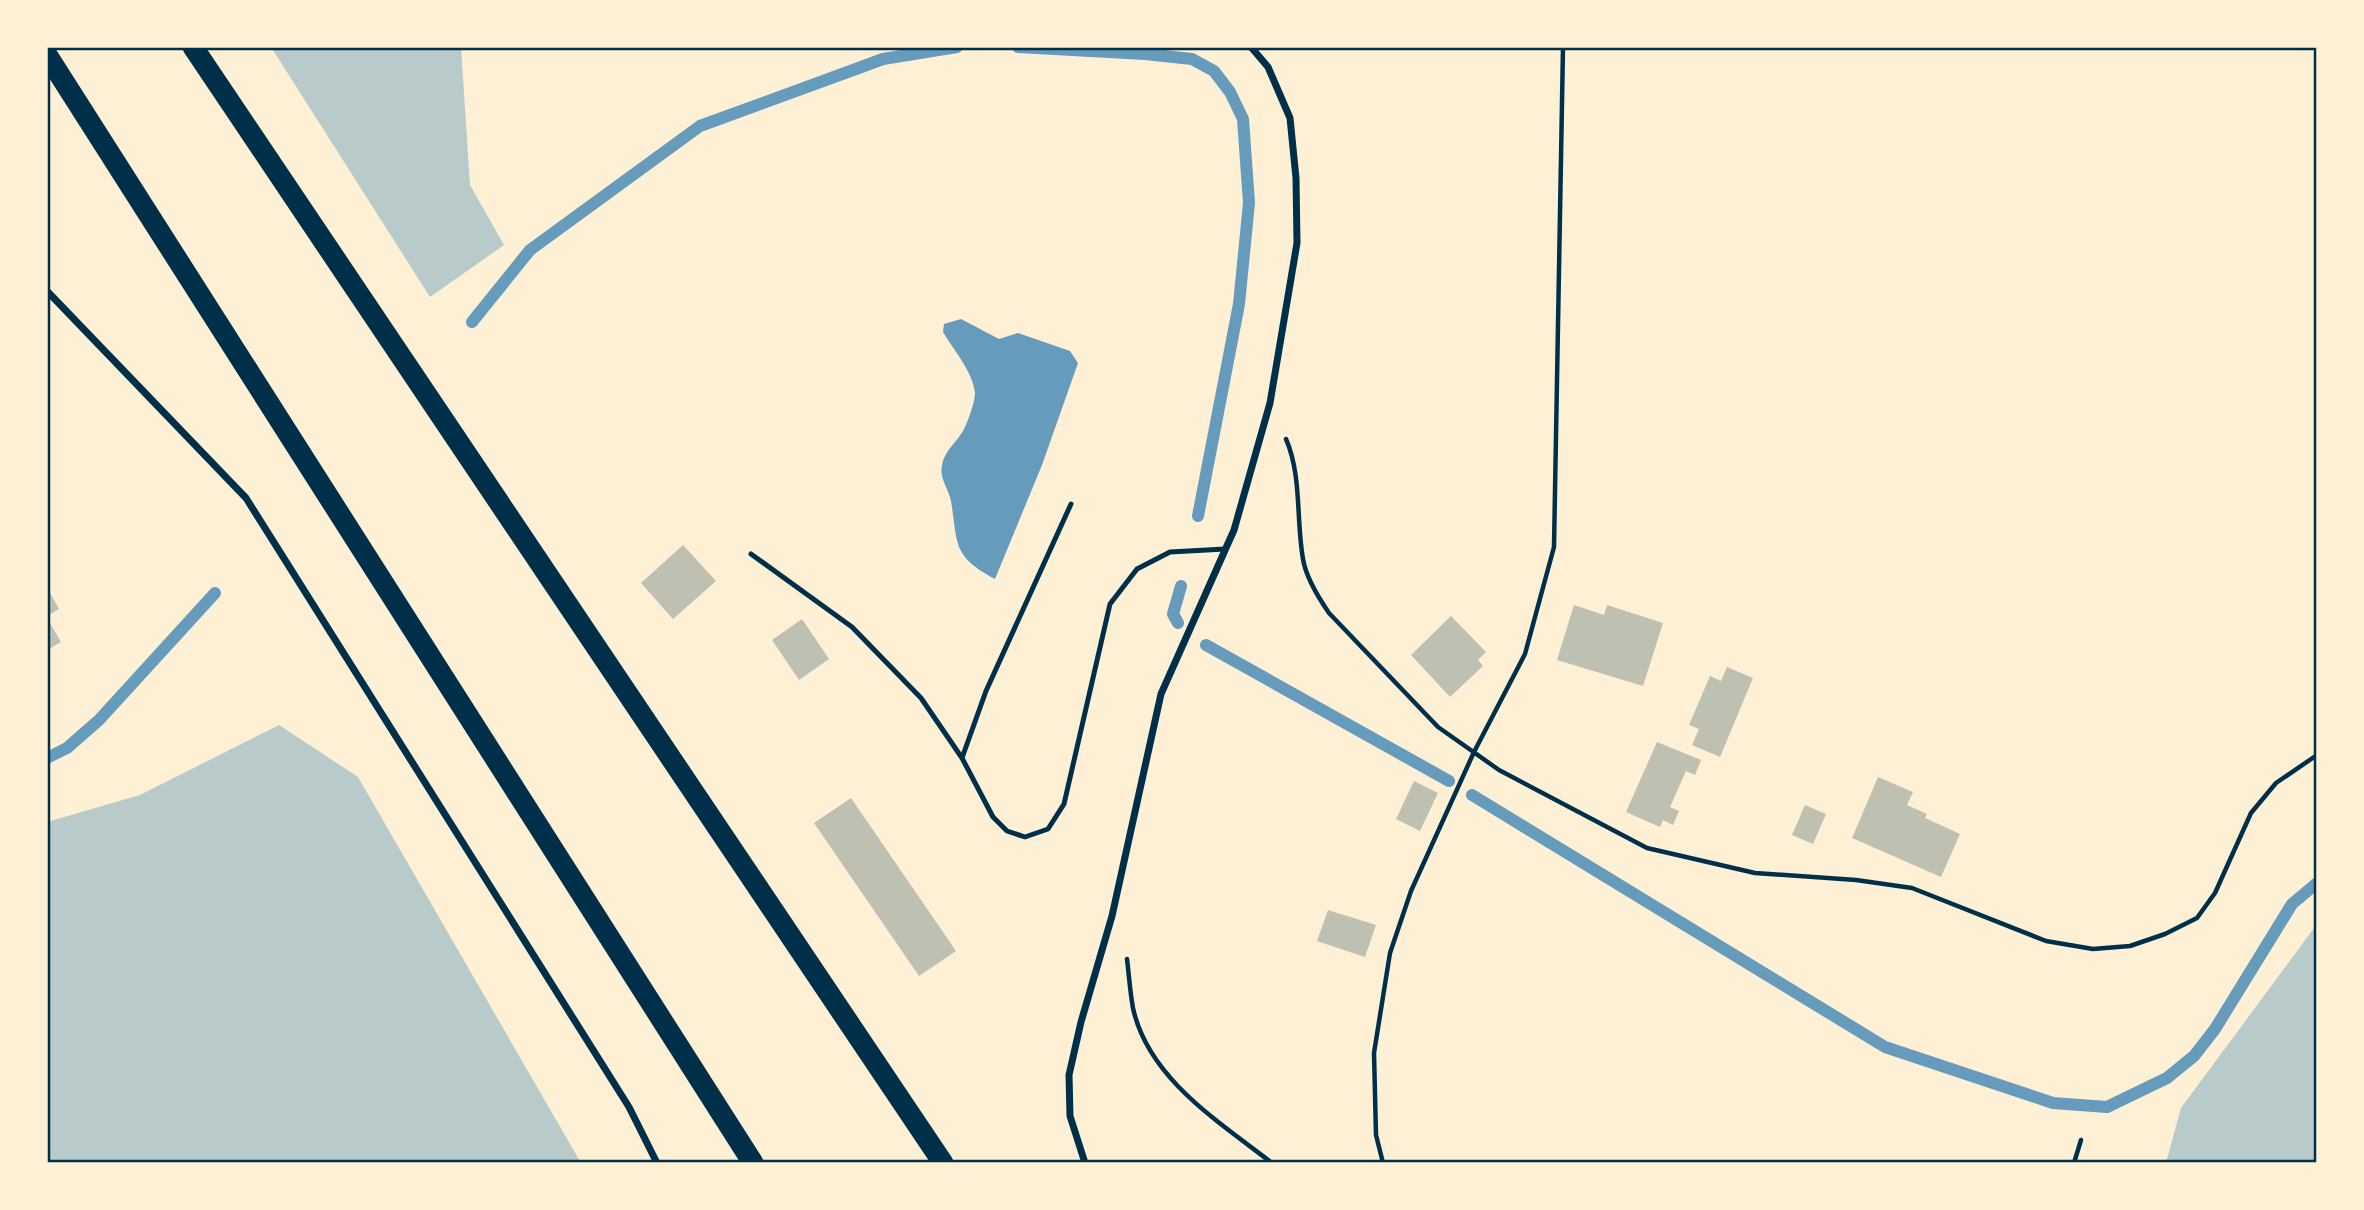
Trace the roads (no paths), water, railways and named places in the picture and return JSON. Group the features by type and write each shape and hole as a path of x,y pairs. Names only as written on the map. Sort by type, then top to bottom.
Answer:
{"highway":[{"path":"193,47 943,1163"},
{"path":"47,55 753,1163"}],"street":[{"path":"1085,1163 1070,1116 1069,1075 1081,1022 1112,916 1161,694 1234,530 1270,403 1297,243 1296,178 1290,118 1268,67 1251,47"},
{"path":"47,291 246,498 629,1107 657,1163"}],"lane":[{"path":"962,758 986,691 1071,504"},
{"path":"751,554 852,626 921,698 962,758 993,817 1007,831 1025,837 1048,829 1064,804 1110,604 1137,569 1170,552 1225,549"}],"water":[{"path":"961,319 999,339 1018,333 1070,351 1078,363 1042,465 995,579 971,563 959,548 951,501 941,470 948,451 964,429 975,397 967,369 943,332 944,324"}],"waterway":[{"path":"472,322 530,250 700,126 883,59 957,47"},
{"path":"1018,47 1192,59 1214,71 1230,92 1243,119 1249,203 1239,304 1198,516"},
{"path":"1178,623 1173,614 1181,586"},
{"path":"47,758 67,748 99,720 215,593"},
{"path":"1206,645 1449,781"},
{"path":"1472,795 1885,1047 2053,1103 2107,1107 2167,1078 2194,1056 2215,1029 2292,904 2317,883"}]}
